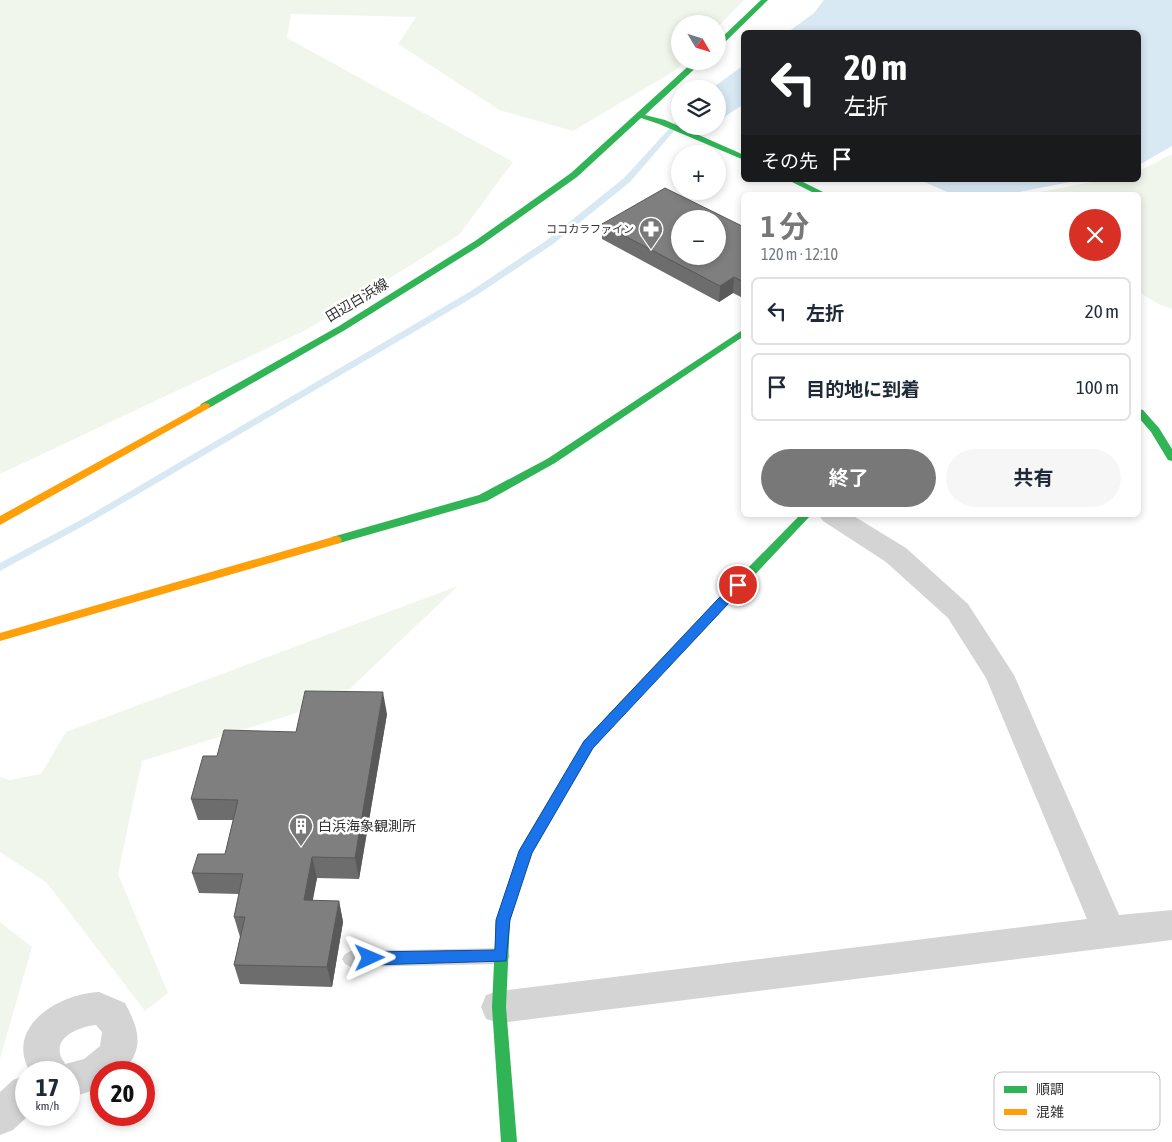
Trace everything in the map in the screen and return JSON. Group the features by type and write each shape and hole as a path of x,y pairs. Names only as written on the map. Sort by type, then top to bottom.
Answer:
{"street":[{"path":"726,37 765,0"},
{"name":"田辺白浜線","path":"0,521 342,328 478,243 574,176 690,70"},
{"path":"641,116 662,122 741,157"},
{"path":"796,182 818,192"},
{"path":"0,637 483,498 524,478 741,334"},
{"path":"1141,414 1155,430 1172,458"},
{"path":"508,1142 499,1007 503,920 526,851 589,744 664,662 804,517"},
{"path":"835,517 896,555 958,611 999,675 1108,931"},
{"path":"499,1007 1108,931 1172,925"},
{"path":"0,1117 15,1105"}],"lane":[{"path":"351,958 501,956"}],"shaded area":[{"path":"0,0 744,0 726,19 726,15 671,15 671,70 676,70 573,131 499,110 398,44 416,17 291,14 287,38 513,162 459,235 308,329 0,474"},
{"path":"1172,154 1172,309 1158,304 1141,293 1141,192 1040,192 1092,182 1141,182 1141,170"},
{"path":"458,586 338,700 142,761 118,874 168,993 145,1011 47,883 0,852 0,777 10,780 41,774 66,732"},
{"path":"0,922 32,947 0,1059"}],"water":[{"path":"824,0 1172,0 1172,146 1141,164 1141,30 791,30 814,13"},
{"path":"741,67 741,106 726,116 726,80 723,80"},
{"path":"925,182 1070,182 1019,192 947,192"}],"building":[{"path":"665,188 671,191 671,200 689,200 710,210 671,210 671,260 602,224"},
{"path":"726,218 741,226 741,280 734,277 720,286 680,265 726,265"},
{"name":"白浜海象観測所","path":"305,691 383,692 355,858 312,857 304,900 339,901 327,967 234,965 245,917 234,917 243,874 192,873 198,854 225,854 238,800 191,799 203,756 217,756 224,730 296,732"}],"waterway":[{"path":"0,567 91,518 474,293 550,242 627,180 671,130"}],"traffic: fast":[{"path":"726,37 765,0"},
{"path":"205,406 342,328 478,243 574,175 689,70"},
{"path":"641,116 662,122 741,157"},
{"path":"796,182 818,192"},
{"path":"336,540 483,498 551,461 741,334"},
{"path":"1141,414 1155,430 1172,458"},
{"path":"744,579 804,517"},
{"path":"509,1142 499,1007 503,920 526,851 589,744 624,705"}],"traffic: slow":[{"path":"0,521 205,406"},
{"path":"0,637 336,540"},
{"path":"624,705 744,579"}],"place":[{"name":"ココカラファイン","path":"651,250"},
{"name":"白浜海象観測所","path":"301,847"}],"route":[{"path":"370,958 501,956 503,920 526,851 589,744 738,585"}]}
